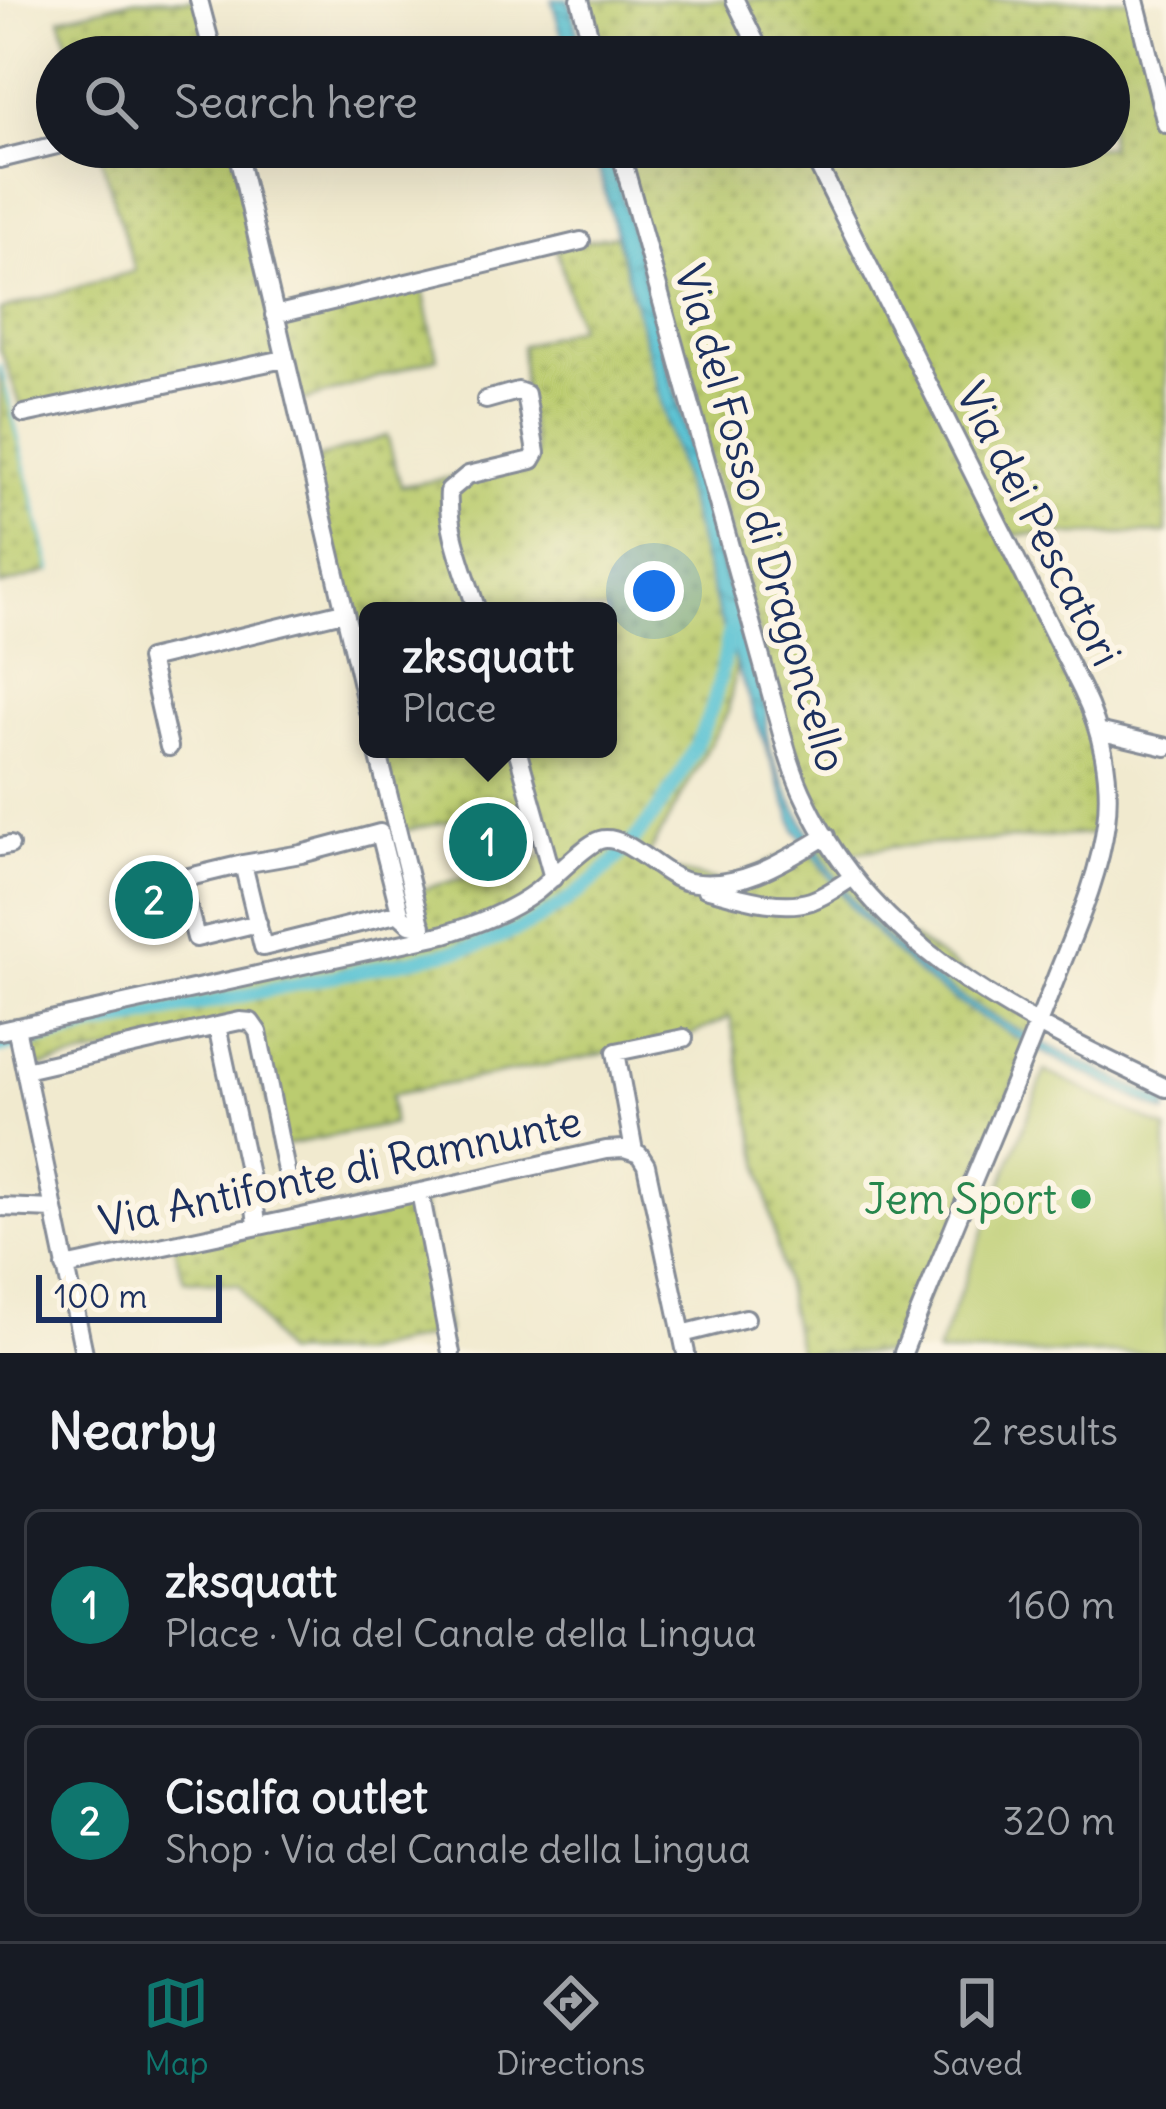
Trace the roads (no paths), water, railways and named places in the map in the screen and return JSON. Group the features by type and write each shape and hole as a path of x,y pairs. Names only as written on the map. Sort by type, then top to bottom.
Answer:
{"street":[{"path":"199,0 208,36"},
{"path":"580,0 589,36"},
{"path":"735,0 753,36"},
{"path":"1135,0 1160,74 1166,124"},
{"path":"0,158 36,150"},
{"path":"241,168 359,675"},
{"name":"Via del Fosso di Dragoncello","path":"626,168 791,765 823,837 851,878 924,952 1036,1027 1166,1088"},
{"name":"Via dei Pescatori","path":"820,168 1082,690 1098,731 1107,779 1105,833 1086,899 903,1353"},
{"path":"274,316 581,241"},
{"path":"24,414 284,359"},
{"path":"475,602 449,510 449,491 468,475 532,460 536,454 523,392 486,400"},
{"path":"169,747 149,659 343,612"},
{"path":"1098,731 1166,747"},
{"path":"379,758 423,933"},
{"path":"521,758 554,878"},
{"path":"258,922 196,938 182,879 380,833 400,913 423,933"},
{"path":"687,882 723,882 758,874 823,837"},
{"path":"85,1353 24,1063 11,1031 493,917 529,897 594,843 612,838 687,882 759,901 801,904 851,878"},
{"path":"243,864 263,947 400,913"},
{"path":"758,874 759,901"},
{"path":"24,1063 217,1026 248,1021 255,1025 287,1178 280,1191 254,1198"},
{"path":"217,1026 256,1226"},
{"path":"634,1151 616,1052 684,1038"},
{"name":"Via Antifonte di Ramnunte","path":"65,1267 606,1150 634,1151 645,1162 686,1353"},
{"path":"420,1192 452,1353"},
{"path":"0,1207 54,1209"},
{"path":"682,1334 746,1318"}],"water":[{"path":"552,0 569,0 578,36 562,36"},
{"path":"599,168 615,168 725,580 739,607 767,711 772,755 816,846 870,921 935,979 1048,1046 1166,1102 1166,1113 973,1012 930,983 853,909 796,830 719,616"}],"waterway":[{"path":"0,365 51,571"},
{"path":"0,1047 477,946 537,920 620,855 664,801 712,707 731,625"}],"place":[{"name":"zksquatt","path":"488,842"},
{"name":"Cisalfa outlet","path":"154,900"},
{"name":"Jem Sport","path":"1081,1199"}]}
